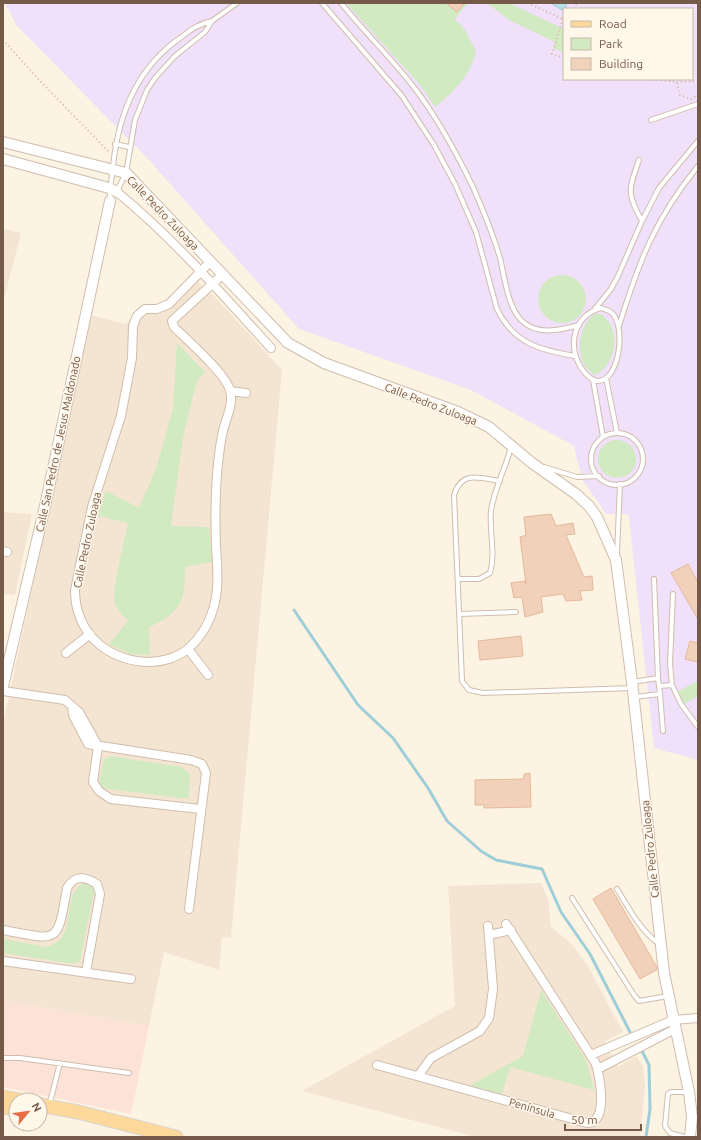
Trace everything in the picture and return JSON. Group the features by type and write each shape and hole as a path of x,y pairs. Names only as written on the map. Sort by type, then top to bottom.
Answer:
{"main road":[{"path":"48,1108 78,1112 176,1137"}],"street":[{"name":"Calle Pedro Zuloaga","path":"3,142 126,174 277,333 297,349 324,363 474,419 489,427 532,463 576,494 589,506 602,527 616,560 632,689 660,946 668,996 689,1092 692,1117 691,1135"},
{"path":"3,159 113,190"},
{"name":"Calle Pedro Zuloaga","path":"113,190 136,207 212,284 271,348"},
{"name":"Calle San Pedro de Jesus Maldonado","path":"3,686 45,506 110,201"},
{"name":"Calle Pedro Zuloaga","path":"210,262 169,304 162,308 145,309 137,316 133,326 132,358 121,416 92,507 75,602 79,614 90,634 107,650 122,658 153,662 168,660 182,654 195,642 213,612 216,595 217,470 222,432 229,410 230,391"},
{"path":"222,275 172,321 174,327 223,378 230,391 246,393"},
{"path":"66,652 90,634"},
{"path":"188,649 208,675"},
{"path":"3,691 65,700 72,706 73,715 88,744 191,760 202,764 206,773 200,809 188,909"},
{"path":"98,746 93,782 99,790 111,799 200,809"},
{"path":"3,930 44,937 51,936 60,928 67,888 70,883 78,878 89,879 97,884 100,894 86,972"},
{"path":"418,1076 431,1058 480,1030 489,1018 493,989 488,926"},
{"name":"Península","path":"377,1065 590,1123 596,1120 601,1108 598,1069 592,1055 509,927 489,935"},
{"path":"3,961 131,979"},
{"path":"592,1055 630,1038 698,1018"},
{"path":"598,1069 635,1049 674,1024"},
{"path":"630,1038 635,1049"}],"lane":[{"path":"110,201 113,190 126,174 129,147 135,120 141,104 155,78 175,56 205,32 212,21 238,3"},
{"path":"322,3 402,96 434,145 458,190 476,232 497,309 503,320 518,337 529,344 546,351 575,356"},
{"path":"341,3 410,81 426,103 454,149 488,223 500,259 512,305 517,315 523,322 536,329 562,330 579,325"},
{"path":"110,201 113,190 115,144 130,96 146,69 173,43 200,23 212,21"},
{"path":"651,120 698,104"},
{"path":"594,310 611,289 618,276 642,221 659,188 698,142"},
{"path":"115,144 129,147"},
{"path":"639,160 631,185 630,196 642,221"},
{"path":"593,380 600,381 611,373 619,351 619,326 641,258 650,238 680,188 698,166"},
{"path":"603,437 593,380 583,370 575,356 574,339 579,325 585,315 594,310 601,308 611,312 619,326"},
{"path":"606,378 617,433"},
{"path":"617,433 626,434 633,438 639,445 643,461 641,470 629,482 620,484 608,483 599,476 594,470 592,455 594,448 603,437 617,433"},
{"path":"459,579 480,579 490,573 491,512 495,491 508,461 512,446"},
{"path":"532,463 577,477 599,476"},
{"path":"500,481 473,477 460,482 454,495 459,579 462,681 469,690 475,692 632,689 660,694"},
{"name":"Calle Pedro Zuloaga","path":"616,560 620,484"},
{"path":"654,579 658,678 663,731"},
{"path":"673,594 670,663 672,685 681,704 698,726"},
{"path":"460,614 516,612"},
{"path":"632,689 658,678"},
{"path":"659,686 672,685"},
{"path":"693,721 698,719"},
{"path":"618,889 641,928 660,946"},
{"path":"572,898 639,1001 668,996"},
{"path":"3,1058 60,1063 129,1073"},
{"path":"48,1094 60,1063"},
{"path":"689,1092 672,1092 668,1094 665,1118 666,1130 670,1133 691,1135"}],"path":[{"path":"528,3 563,19"},
{"path":"563,22 552,54 563,58"},
{"path":"3,40 40,81 114,157"},
{"path":"698,81 676,80 680,95 691,99 698,95"}],"shaded area":[{"path":"5,3 698,3 698,760 654,748 629,517 627,514 606,514 582,479 574,446 471,390 299,329 148,159 17,26"},
{"path":"3,229 21,233 3,303"},
{"path":"193,277 216,298 282,370 231,938 222,937 219,970 164,952 149,1026 3,1001 3,724 90,315 126,324 141,305 167,303"},
{"path":"3,512 32,514 15,595 3,594"},
{"path":"541,883 548,899 551,927 572,944 589,968 623,1032 605,1041 618,1067 636,1056 643,1066 645,1087 640,1137 476,1137 302,1091 455,1006 448,886"},
{"path":"3,1001 149,1026 131,1114 48,1096 48,1092 27,1092 3,1087"}],"green space":[{"path":"346,3 468,3 455,19 465,30 476,51 474,60 461,82 435,107 421,86"},
{"path":"487,3 509,3 563,29 563,53 553,48 555,42 509,20"},
{"path":"562,275 571,277 579,282 584,290 586,299 584,308 579,316 571,321 562,323 553,321 545,316 540,308 538,299 540,290 545,282 553,277"},
{"path":"598,313 606,318 611,326 614,334 614,344 609,362 603,370 595,375 588,370 583,362 580,353 580,343 585,325"},
{"path":"177,343 205,372 197,380 183,437 171,526 209,527 212,562 185,567 184,588 179,604 168,617 149,627 150,655 130,654 109,644 128,621 117,608 114,597 128,523 98,516 106,491 139,508 157,466 173,409"},
{"path":"617,440 630,446 636,459 630,472 617,478 604,472 598,459 604,446"},
{"path":"698,681 698,696 684,704 677,692"},
{"path":"110,756 181,767 190,774 189,797 187,799 102,788 99,781 104,759"},
{"path":"85,883 91,885 94,892 80,961 74,964 3,953 3,939 47,947 57,942 67,925 72,896 77,888"},
{"path":"541,990 586,1060 594,1090 510,1067 502,1094 469,1086 523,1056"}],"water":[{"path":"550,3 567,3 563,10"}],"building":[{"path":"446,3 465,3 457,12"},
{"path":"551,514 556,526 573,523 575,534 566,535 584,577 592,576 593,590 580,591 582,600 566,601 563,594 541,597 543,612 525,617 522,597 514,598 511,583 525,581 526,584 520,537 526,535 524,517"},
{"path":"688,564 698,582 698,619 671,573"},
{"path":"521,636 523,656 480,660 478,641"},
{"path":"690,641 698,643 698,662 685,659"},
{"path":"530,773 531,807 484,808 484,805 475,805 475,780 524,779 524,774"},
{"path":"611,888 658,969 640,979 593,899"}],"waterway":[{"path":"294,610 358,705 393,738 428,788 447,821 481,851 496,860 542,869 561,912 590,954 630,1032"},
{"path":"642,1051 649,1065 650,1109 646,1137"}]}
